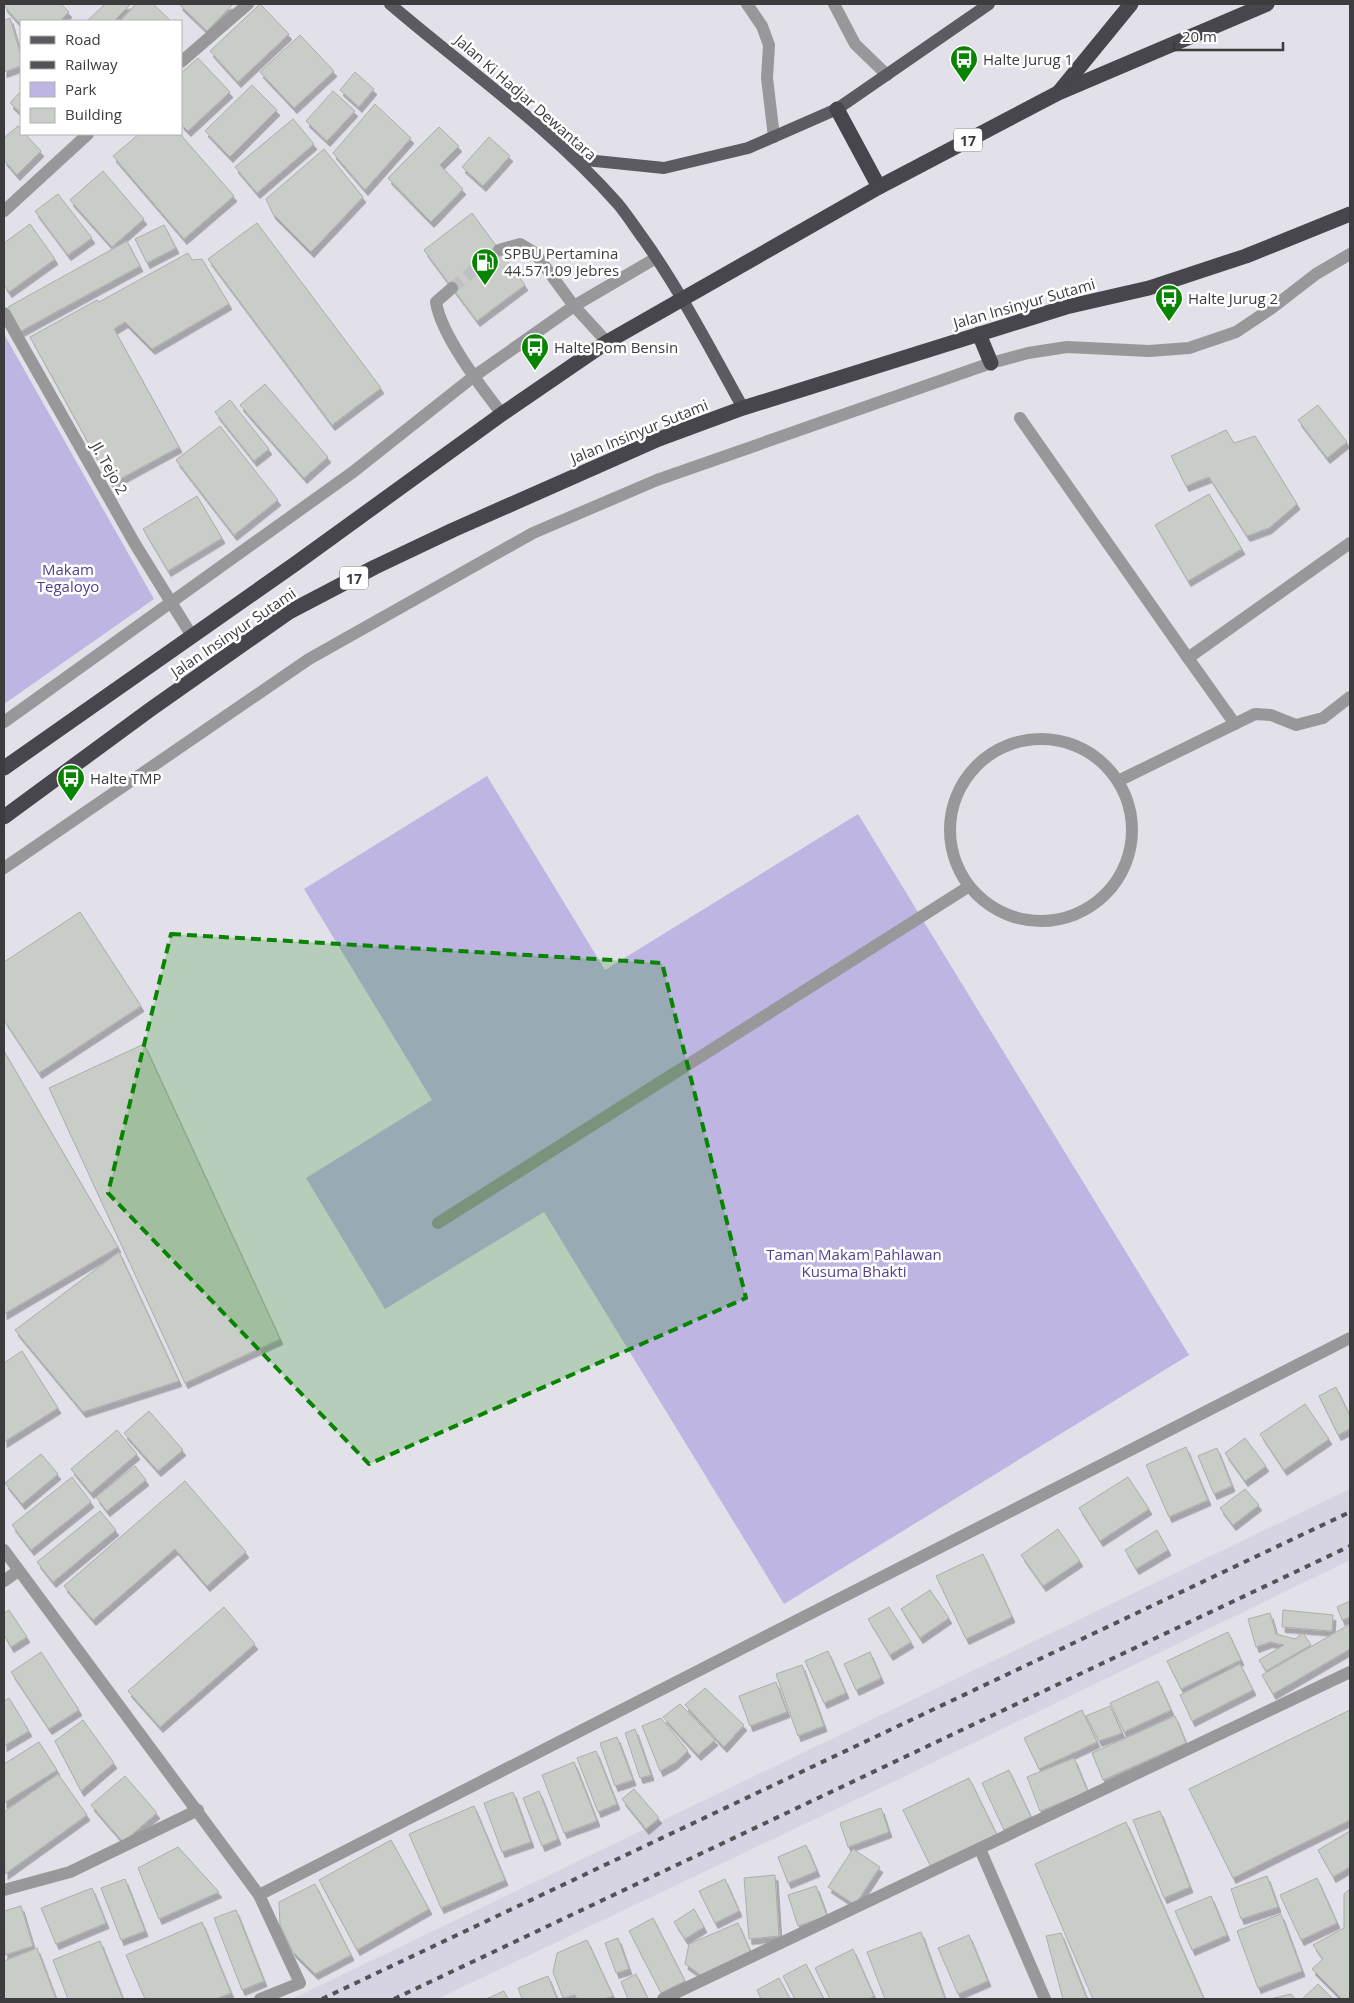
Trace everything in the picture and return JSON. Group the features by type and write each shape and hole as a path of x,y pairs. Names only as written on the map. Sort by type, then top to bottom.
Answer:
{"highway":[{"path":"1058,93 1131,4"},
{"name":"Jalan Insinyur Sutami","path":"4,768 415,478 502,414 607,342 681,298 879,187 1058,93 1267,4"},
{"path":"837,109 879,187"},
{"name":"Jalan Insinyur Sutami","path":"4,817 150,709 289,612 375,567 462,526 659,439 744,408 1066,307 1149,288 1246,256 1350,214"},
{"path":"980,334 991,363"}],"main road":[{"name":"Jalan Ki Hadjar Dewantara","path":"390,4 504,96 576,159 620,206 681,298 744,408"},
{"path":"576,159 664,168 748,148 837,109 989,4"}],"street":[{"path":"182,61 248,4"},
{"path":"747,4 762,26 769,45 767,78 774,137"},
{"path":"834,4 856,44 887,75"},
{"path":"4,211 87,135"},
{"path":"499,250 520,244 535,253 574,306 607,342"},
{"path":"4,868 309,659 533,533 657,480 991,363 1028,353 1067,348 1149,351 1189,348 1236,332 1272,308 1316,274 1350,254"},
{"path":"4,722 353,472 473,377 574,306 656,258"},
{"path":"452,288 436,302 438,315 473,377 502,414"},
{"name":"Jl. Tejo 2","path":"4,313 112,504 192,636"},
{"path":"1020,418 1235,724"},
{"path":"1188,658 1350,544"},
{"path":"1118,781 1255,714 1271,716 1296,725 1323,718 1350,697"},
{"path":"1044,739 1074,744 1099,759 1118,781 1130,810 1132,841 1123,871 1105,896 1080,914 1050,922 1018,920 990,908 968,887 954,861 949,832 953,803 967,776 988,756 1015,742 1044,739"},
{"path":"438,1223 968,887"},
{"path":"259,1895 1350,1338"},
{"path":"4,1550 259,1895 300,1982 260,1999"},
{"path":"4,1581 18,1571"},
{"path":"671,1998 1350,1672"},
{"path":"4,1890 70,1872 198,1810"},
{"path":"980,1849 1045,1999"}],"highlighted area":[{"path":"171,934 662,963 746,1298 369,1464 108,1193"}],"shaded area":[{"path":"1350,1489 1350,1560 899,1779 437,1999 292,1999"}],"green space":[{"name":"Makam Tegaloyo","path":"4,334 154,599 4,704"},
{"name":"Taman Makam Pahlawan Kusuma Bhakti","path":"487,776 605,970 858,814 1189,1355 784,1604 544,1212 385,1309 306,1178 432,1100 304,889"}],"building":[{"path":"4,4 61,4 69,12 61,20 20,20 20,24"},
{"path":"105,4 131,4 115,20 88,20"},
{"path":"136,4 153,4 170,20 123,20"},
{"path":"179,4 233,4 207,31"},
{"path":"260,4 289,34 238,82 210,51"},
{"path":"10,18 20,53 20,66 4,72 4,20"},
{"path":"300,35 334,71 294,108 260,72"},
{"path":"198,58 230,92 188,131 182,125 182,72"},
{"path":"355,72 374,89 359,107 340,90"},
{"path":"252,85 277,110 230,157 205,131"},
{"path":"333,91 355,111 327,141 306,121"},
{"path":"20,92 20,112 10,103"},
{"path":"375,104 411,138 365,190 333,153"},
{"path":"293,119 314,144 257,193 235,167"},
{"path":"18,126 20,128 20,135 26,135 41,151 17,175 4,160 4,138"},
{"path":"439,127 459,146 440,165 463,189 431,222 388,178"},
{"path":"138,135 181,135 234,196 184,239 113,156"},
{"path":"489,137 510,156 483,186 462,167"},
{"path":"324,149 363,197 311,252 273,214 266,199"},
{"path":"103,171 144,219 112,247 70,200"},
{"path":"58,194 92,238 68,255 35,211"},
{"path":"472,213 525,285 477,321 424,250"},
{"path":"257,223 381,388 332,425 208,259"},
{"path":"30,224 55,259 9,292 4,285 4,243"},
{"path":"164,225 176,248 147,263 135,239"},
{"path":"127,241 140,266 21,331 8,307"},
{"path":"188,253 192,260 202,259 229,304 152,349 125,322 114,329 179,447 111,484 30,337"},
{"path":"265,384 328,457 304,478 240,405"},
{"path":"230,400 269,449 254,461 215,412"},
{"path":"1318,405 1347,442 1327,458 1298,420"},
{"path":"220,426 278,500 234,535 176,460"},
{"path":"1226,430 1234,443 1255,436 1297,504 1269,528 1247,536 1209,477 1186,486 1171,456"},
{"path":"1209,494 1242,549 1188,581 1155,525"},
{"path":"197,496 222,538 168,571 143,529"},
{"path":"80,912 141,1006 39,1073 4,1020 4,962"},
{"path":"144,1044 280,1339 185,1383 49,1088"},
{"path":"4,1051 118,1247 4,1314"},
{"path":"119,1252 179,1381 83,1412 15,1330"},
{"path":"22,1351 58,1408 4,1442 4,1363"},
{"path":"1336,1387 1350,1416 1350,1429 1338,1435 1319,1396"},
{"path":"1305,1404 1329,1439 1284,1470 1260,1434"},
{"path":"149,1411 183,1450 158,1471 124,1433"},
{"path":"117,1430 137,1454 91,1493 71,1469"},
{"path":"1245,1438 1266,1466 1245,1481 1225,1453"},
{"path":"1186,1447 1208,1500 1169,1517 1146,1465"},
{"path":"1217,1448 1232,1486 1214,1494 1198,1456"},
{"path":"41,1454 58,1474 22,1504 5,1483"},
{"path":"135,1466 146,1480 107,1511 96,1497"},
{"path":"72,1477 91,1502 31,1550 12,1525"},
{"path":"1128,1477 1149,1509 1100,1541 1079,1508"},
{"path":"185,1481 246,1552 207,1586 175,1549 93,1620 64,1586"},
{"path":"1245,1489 1259,1505 1233,1525 1220,1508"},
{"path":"100,1511 116,1530 53,1582 37,1562"},
{"path":"1058,1529 1080,1561 1043,1586 1021,1555"},
{"path":"1157,1530 1168,1550 1136,1569 1125,1550"},
{"path":"983,1554 1012,1617 966,1639 936,1576"},
{"path":"930,1590 949,1618 920,1638 901,1609"},
{"path":"1350,1601 1350,1617 1342,1620 1337,1607"},
{"path":"224,1607 255,1644 160,1727 128,1691"},
{"path":"889,1607 911,1642 890,1655 868,1619"},
{"path":"9,1610 27,1637 11,1647 4,1635 4,1613"},
{"path":"1283,1610 1333,1615 1332,1631 1282,1627"},
{"path":"1270,1613 1276,1634 1295,1639 1303,1633 1311,1645 1266,1671 1259,1660 1284,1645 1270,1642 1256,1647 1248,1619"},
{"path":"1350,1624 1350,1649 1273,1694 1262,1675"},
{"path":"1228,1632 1241,1660 1181,1689 1167,1661"},
{"path":"828,1651 846,1693 824,1703 805,1661"},
{"path":"41,1652 79,1710 49,1729 11,1672"},
{"path":"870,1652 881,1678 856,1690 844,1664"},
{"path":"1240,1664 1253,1690 1192,1721 1180,1695"},
{"path":"802,1665 824,1726 798,1736 776,1674"},
{"path":"1158,1681 1171,1710 1124,1732 1110,1703"},
{"path":"776,1682 787,1712 750,1726 739,1696"},
{"path":"705,1688 744,1725 724,1747 685,1705"},
{"path":"9,1698 29,1731 4,1746 4,1701"},
{"path":"680,1704 715,1740 698,1755 663,1717"},
{"path":"1110,1706 1122,1733 1099,1741 1086,1716"},
{"path":"1082,1710 1097,1742 1039,1769 1024,1738"},
{"path":"1350,1710 1350,1820 1233,1878 1189,1789"},
{"path":"1175,1716 1186,1743 1103,1780 1092,1753"},
{"path":"661,1718 688,1751 675,1763 660,1771 642,1726"},
{"path":"83,1720 114,1763 81,1791 55,1741"},
{"path":"635,1729 651,1775 640,1778 625,1733"},
{"path":"617,1737 633,1780 615,1786 600,1743"},
{"path":"39,1742 57,1770 4,1803 4,1764"},
{"path":"596,1751 617,1804 598,1812 577,1758"},
{"path":"1074,1758 1088,1792 1040,1811 1027,1777"},
{"path":"574,1762 597,1821 564,1833 542,1775"},
{"path":"1009,1770 1031,1817 1004,1830 982,1783"},
{"path":"58,1774 87,1815 5,1874 4,1812"},
{"path":"125,1776 157,1813 123,1842 91,1805"},
{"path":"969,1778 997,1835 931,1867 903,1810"},
{"path":"634,1789 659,1818 646,1829 622,1799"},
{"path":"539,1791 558,1839 542,1846 523,1798"},
{"path":"513,1792 531,1842 502,1852 484,1803"},
{"path":"474,1806 505,1880 441,1908 409,1834"},
{"path":"881,1808 889,1832 848,1847 840,1823"},
{"path":"1160,1811 1190,1887 1164,1898 1133,1820"},
{"path":"1126,1822 1204,1999 1093,1999 1035,1864"},
{"path":"1350,1831 1350,1867 1333,1877 1318,1850"},
{"path":"391,1840 429,1909 357,1950 319,1880"},
{"path":"806,1845 817,1871 788,1883 778,1857"},
{"path":"178,1847 219,1892 159,1919 138,1868"},
{"path":"853,1849 880,1867 855,1905 828,1887"},
{"path":"775,1875 779,1936 749,1939 744,1878"},
{"path":"1267,1876 1278,1907 1241,1919 1231,1889"},
{"path":"1317,1878 1337,1923 1301,1940 1280,1895"},
{"path":"125,1879 145,1931 121,1940 101,1888"},
{"path":"725,1879 739,1911 715,1923 699,1891"},
{"path":"315,1884 351,1955 315,1974 293,1952 280,1925 279,1902"},
{"path":"816,1886 827,1916 798,1926 788,1895"},
{"path":"92,1888 106,1923 56,1944 41,1908"},
{"path":"1350,1889 1350,1999 1342,1999 1312,1969 1323,1959 1313,1945 1344,1928 1344,1894"},
{"path":"1211,1896 1227,1935 1192,1950 1175,1911"},
{"path":"21,1906 33,1946 5,1955 4,1911"},
{"path":"694,1909 704,1927 685,1939 674,1922"},
{"path":"236,1910 264,1981 242,1990 214,1918"},
{"path":"1281,1914 1302,1971 1258,1988 1237,1931"},
{"path":"653,1918 685,1981 661,1993 629,1931"},
{"path":"202,1922 231,1993 216,1999 145,1999 126,1955"},
{"path":"738,1923 751,1953 701,1975 685,1964 689,1944"},
{"path":"921,1932 945,1999 885,1999 867,1952"},
{"path":"1061,1933 1087,1999 1063,1999 1046,1936"},
{"path":"969,1935 988,1981 958,1994 938,1948"},
{"path":"618,1938 629,1969 616,1973 605,1943"},
{"path":"587,1940 613,1996 607,1998 609,1999 577,1999 575,1995 563,1998 553,1972 557,1953"},
{"path":"100,1941 123,1999 68,1999 53,1960"},
{"path":"37,1948 56,1999 4,1999 4,1961"},
{"path":"853,1949 874,1996 869,1999 830,1999 815,1968"},
{"path":"806,1964 824,1999 795,1999 783,1976"},
{"path":"636,1974 648,1999 628,1999 621,1982"},
{"path":"548,1976 557,1999 522,1999 518,1988"},
{"path":"779,1978 790,1999 761,1999 757,1990"},
{"path":"1318,1984 1333,1999 1302,1999"},
{"path":"504,1991 508,1999 486,1999"},
{"path":"1291,1994 1295,1999 1270,1999"}],"tunnel":[{"path":"452,288 499,250"}],"railway":[{"path":"322,1999 1350,1512"},
{"path":"394,1999 1350,1546"}],"place":[{"name":"Halte Jurug 1","path":"964,83"},
{"name":"SPBU Pertamina 44.571.09 Jebres","path":"485,286"},
{"name":"Halte Jurug 2","path":"1169,322"},
{"name":"Halte Pom Bensin","path":"535,371"},
{"name":"Halte TMP","path":"71,802"}]}
